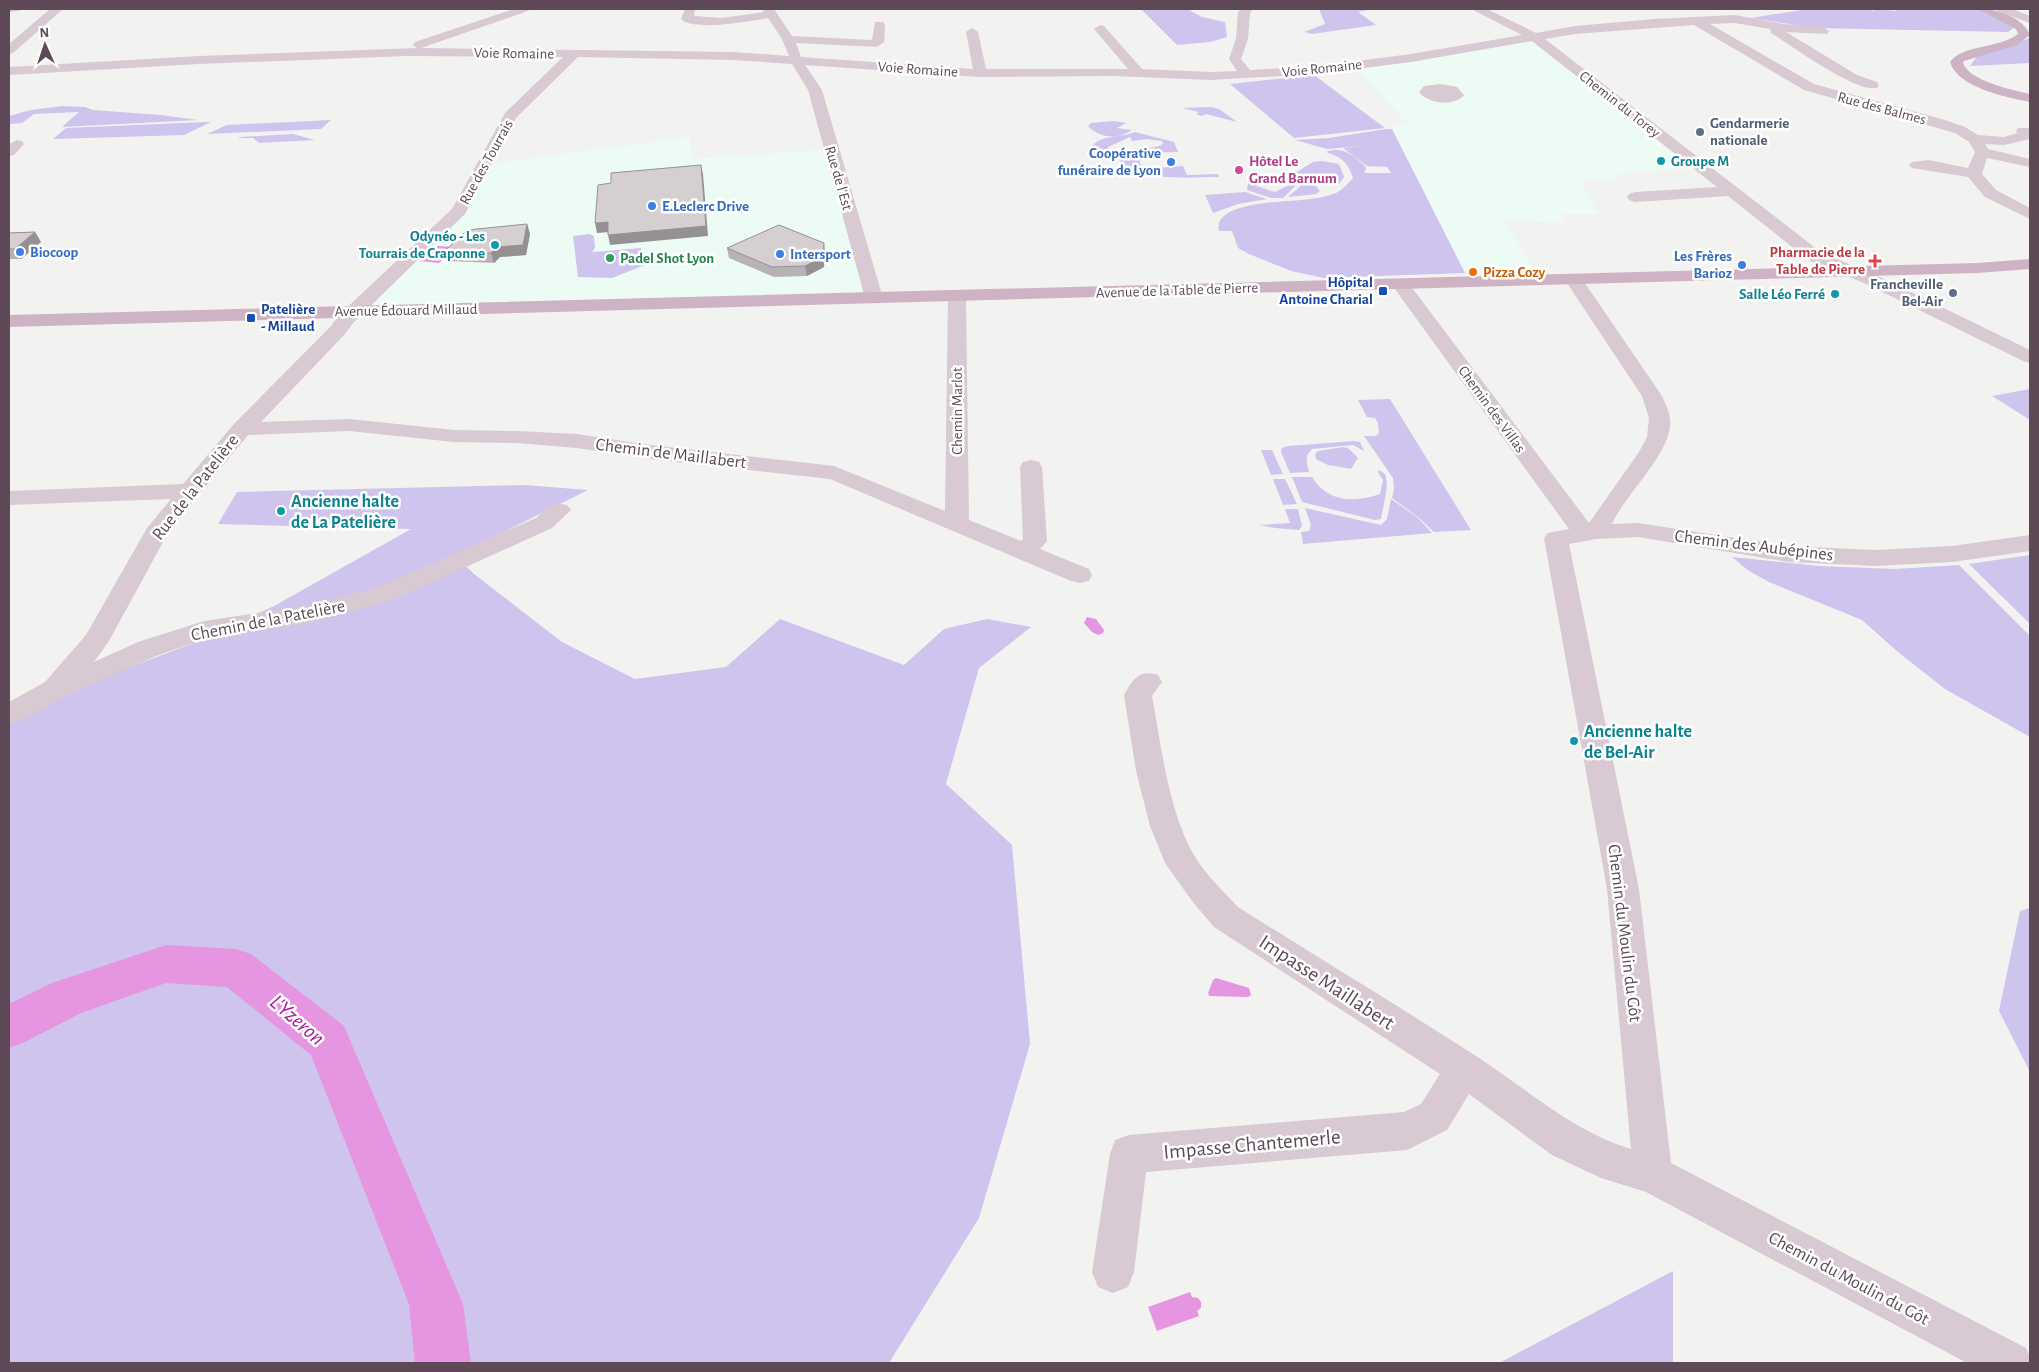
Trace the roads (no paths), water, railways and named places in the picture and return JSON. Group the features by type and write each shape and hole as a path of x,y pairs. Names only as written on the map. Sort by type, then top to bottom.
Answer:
{"main road":[{"path":"1984,9 2021,27 2024,35 2013,42 1960,58 1956,62 1956,66 1960,71 1980,83 2030,98"},
{"name":"Avenue de la Table de Pierre","path":"743,302 1852,272 2030,264"},
{"name":"Avenue Édouard Millaud","path":"9,320 743,302"}],"street":[{"path":"9,9 15,9"},
{"path":"11,45 57,9"},
{"path":"407,52 416,46 524,9"},
{"path":"1246,74 1234,59 1243,33 1244,12 1247,9"},
{"name":"Chemin du Torey","path":"1479,9 1535,37 1816,257 1870,279 2030,357"},
{"path":"2002,9 2030,20"},
{"path":"690,10 686,19 722,22 770,11"},
{"name":"Rue de l'Est","path":"770,11 788,39 797,61 815,90 874,298"},
{"name":"Voie Romaine","path":"9,72 199,60 407,52 733,56 980,73 1190,76 1318,70 1411,58 1600,27 1695,20 1735,19 1774,26 1823,31"},
{"name":"Rue des Balmes","path":"1695,20 1809,87 1940,123 1960,130 1979,145"},
{"path":"788,39 872,44 878,42 879,25"},
{"path":"1774,26 1775,31 1852,78 1872,85"},
{"path":"1100,29 1139,74"},
{"path":"972,32 980,73"},
{"name":"Rue des Tourrais","path":"353,311 459,211 510,116 574,54"},
{"path":"1411,58 1437,88"},
{"path":"907,82 946,71"},
{"path":"1979,145 2027,135 2023,131"},
{"path":"1979,145 2030,162"},
{"path":"1979,145 1974,174 1978,183 1991,193 2030,214"},
{"path":"1917,165 1929,165 1974,174"},
{"path":"1661,183 1676,194"},
{"path":"1635,197 1730,191"},
{"path":"1574,280 1652,396 1660,418 1658,437 1649,453 1590,533"},
{"name":"Chemin des Villas","path":"1401,284 1590,533"},
{"name":"Chemin Marlot","path":"957,297 957,525"},
{"name":"Rue de la Patelière","path":"11,714 56,689 96,641 160,528 242,429 338,330 353,311"},
{"name":"Chemin de Maillabert","path":"242,429 349,425 454,436 517,437 576,441 642,451 834,473 1023,553 1080,575"},
{"path":"1023,553 1035,541 1031,467"},
{"path":"9,498 186,495"},
{"name":"Chemin de la Patelière","path":"56,689 147,649 204,630 310,614 384,594 544,523 559,510"},
{"name":"Chemin des Aubépines","path":"1590,533 1638,530 1789,554 1876,558 1952,554 2030,543"},
{"name":"Chemin du Moulin du Gôt","path":"1590,533 1556,538 1623,889 1653,1175 2011,1363"},
{"name":"Impasse Maillabert","path":"1148,682 1138,696 1157,797 1172,845 1199,887 1226,917 1464,1070 1566,1141 1601,1159 1653,1175"},
{"name":"Impasse Chantemerle","path":"1113,1272 1130,1154 1407,1131 1434,1117 1464,1070"}],"waterway":[{"name":"L'Yzeron","path":"9,1027 68,997 166,964 236,968 328,1041 436,1304 443,1363"}],"place":[{"name":"Gendarmerie nationale","path":"1700,132"},
{"name":"Groupe M","path":"1661,161"},
{"name":"Coopérative funéraire de Lyon","path":"1171,162"},
{"name":"Hôtel Le Grand Barnum","path":"1239,170"},
{"name":"E.Leclerc Drive","path":"652,206"},
{"name":"Odynéo - Les Tourrais de Craponne","path":"495,245"},
{"name":"Biocoop","path":"20,252"},
{"name":"Intersport","path":"780,254"},
{"name":"Padel Shot Lyon","path":"610,258"},
{"name":"Pharmacie de la Table de Pierre","path":"1875,261"},
{"name":"Les Frères Barioz","path":"1742,265"},
{"name":"Pizza Cozy","path":"1473,272"},
{"name":"Hôpital Antoine Charial","path":"1383,291"},
{"name":"Francheville Bel-Air","path":"1953,293"},
{"name":"Salle Léo Ferré","path":"1835,294"},
{"name":"Patelière - Millaud","path":"251,318"},
{"name":"Ancienne halte de La Patelière","path":"281,511"},
{"name":"Ancienne halte de Bel-Air","path":"1574,741"}]}
